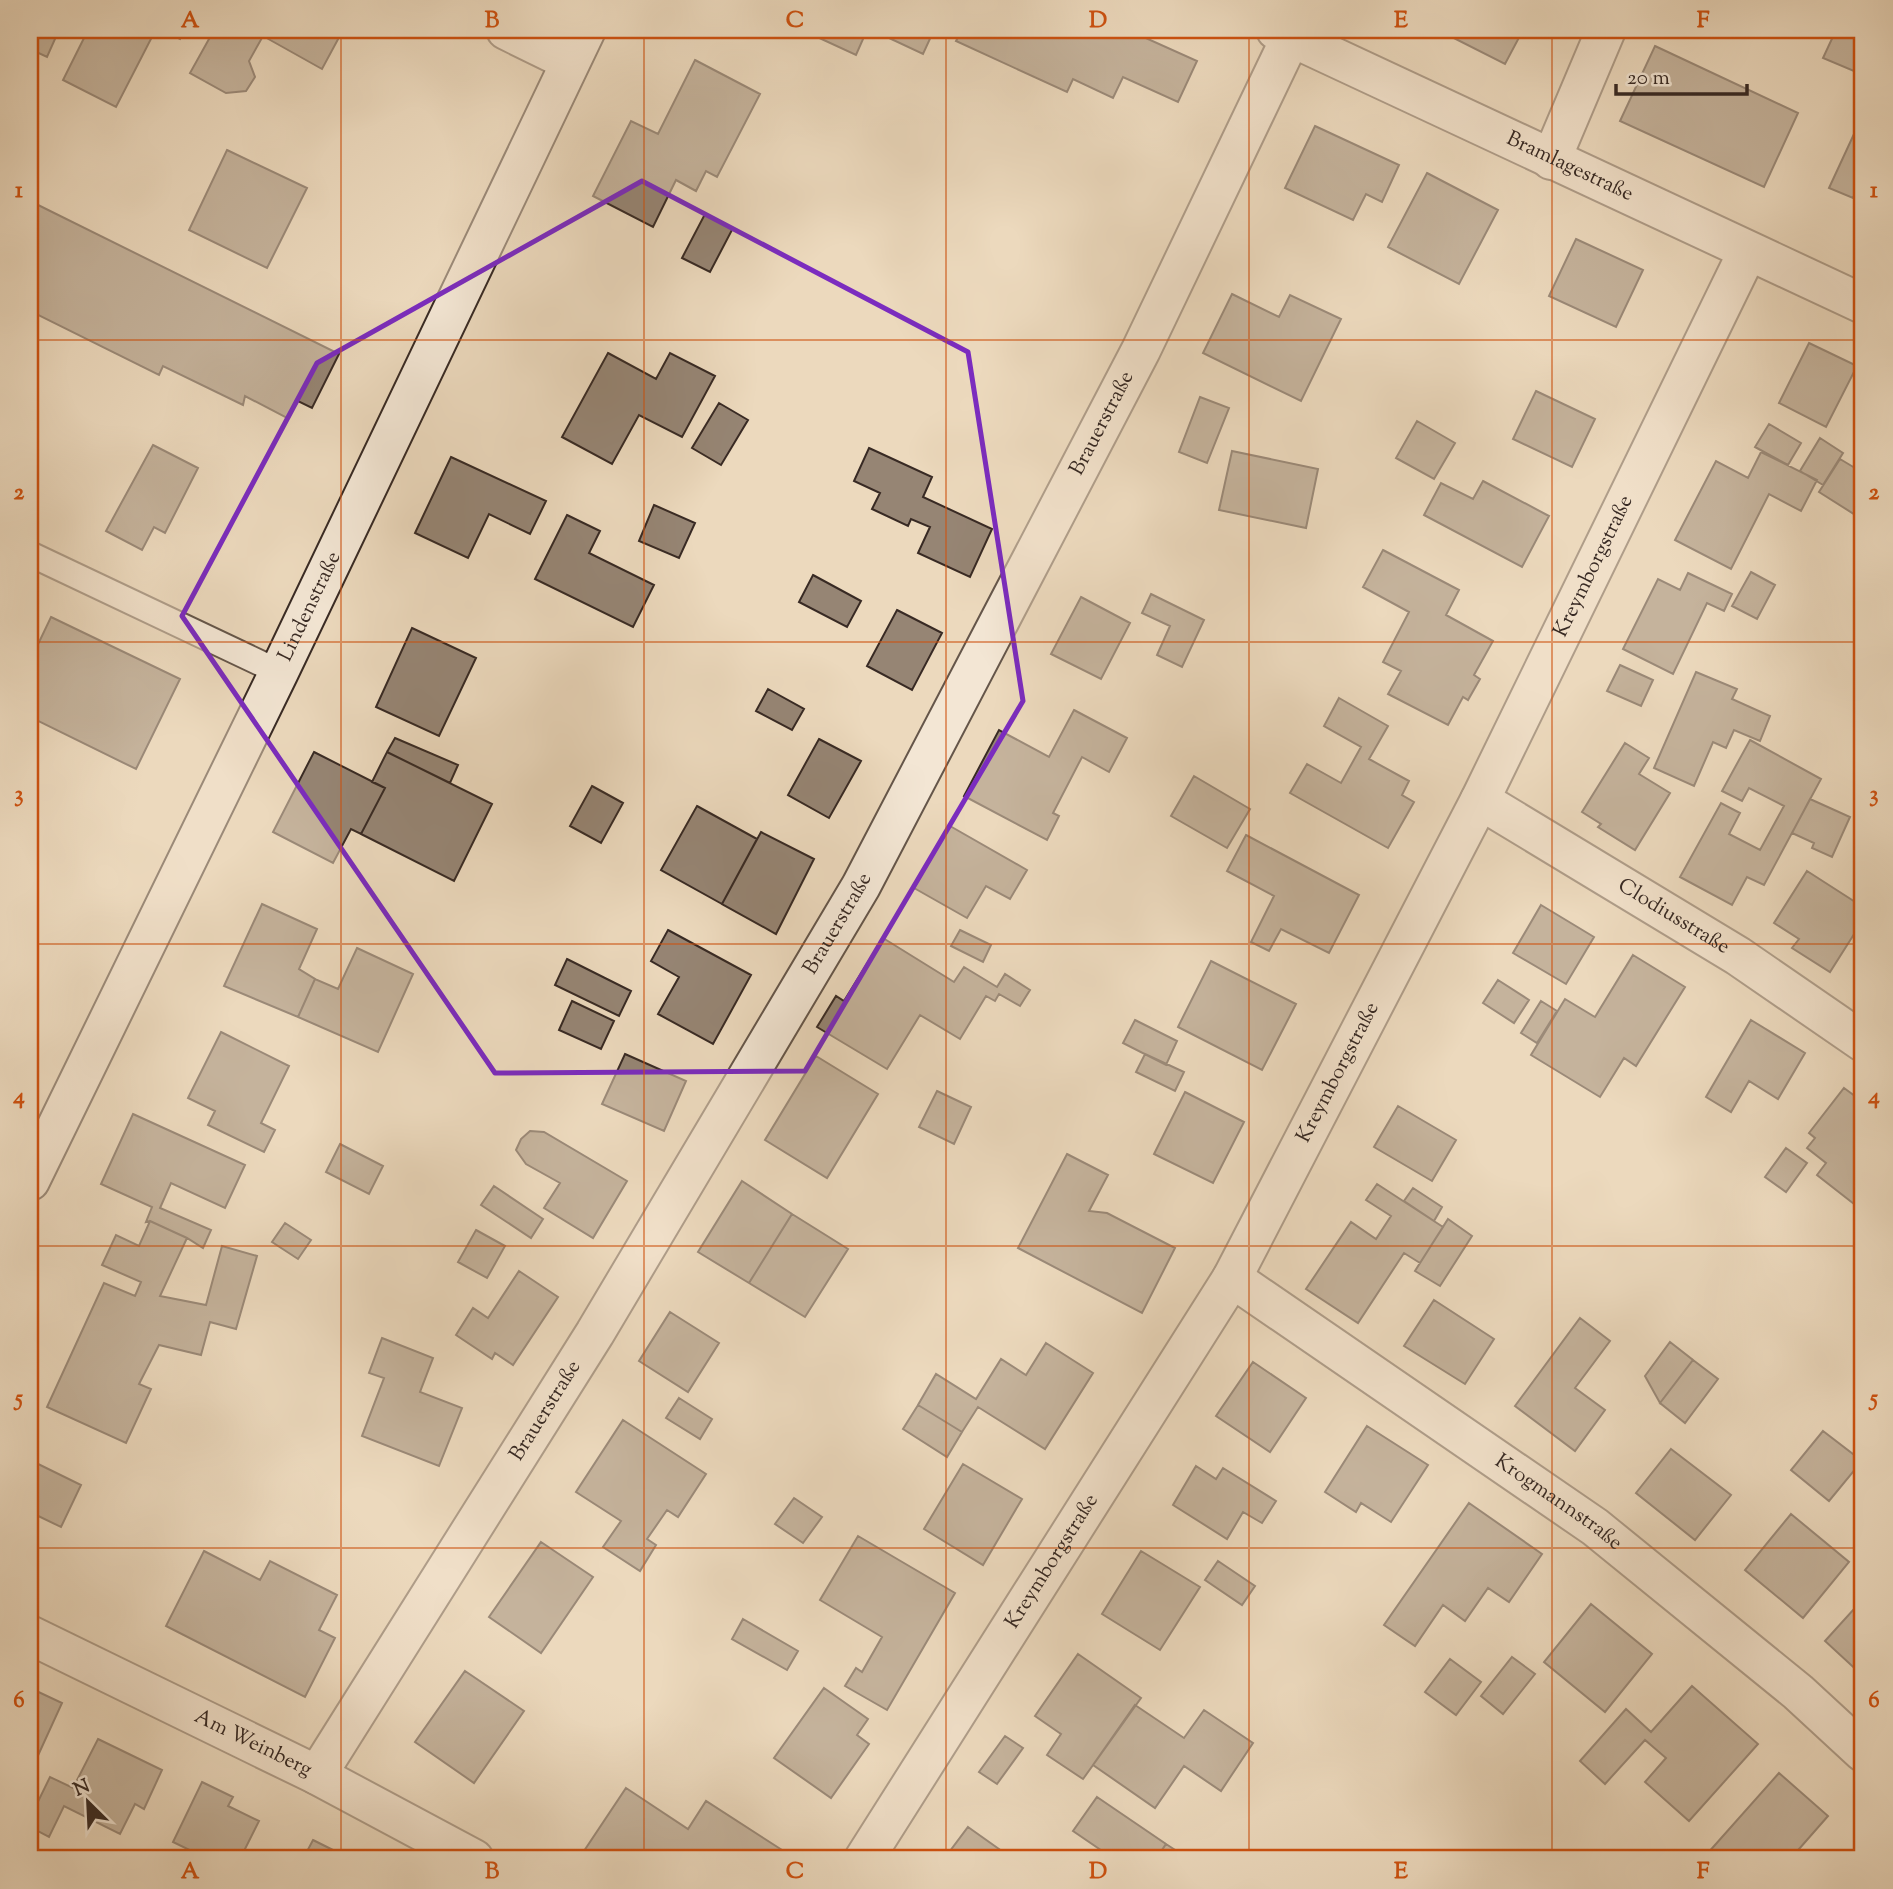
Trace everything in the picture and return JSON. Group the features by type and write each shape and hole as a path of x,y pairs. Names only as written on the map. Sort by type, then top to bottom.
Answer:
{"street":[{"path":"506,30 577,46"},
{"path":"1551,160 1606,30"},
{"name":"Bramlagestraße","path":"1283,33 1863,304"},
{"name":"Brauerstraße","path":"317,1775 595,1333 861,886 1141,350 1283,33"},
{"name":"Lindenstraße","path":"30,1181 279,672 577,46"},
{"name":"Kreymborgstraße","path":"863,1859 1232,1278 1480,800 1748,251"},
{"name":"Clodiusstraße","path":"1480,800 1738,956 1863,1042"},
{"name":"Krogmannstraße","path":"1232,1278 1595,1527 1798,1692 1863,1752"},
{"name":"Am Weinberg","path":"30,1635 317,1775 474,1859"}],"lane":[{"path":"30,554 279,672"}],"highlighted area":[{"path":"642,181 968,352 1023,701 805,1071 495,1073 182,616 317,363"}],"building":[{"path":"30,30 59,30 47,57 30,49"},
{"path":"88,30 147,30 154,33 116,107 63,80"},
{"path":"162,30 185,30 180,39"},
{"path":"214,30 343,30 322,69 263,36 249,61 255,77 246,91 226,93 190,73"},
{"path":"802,30 867,30 856,55"},
{"path":"872,30 934,30 923,54"},
{"path":"962,30 1128,30 1197,61 1178,102 1123,77 1113,98 1073,79 1067,92 956,41"},
{"path":"1438,30 1523,30 1505,64"},
{"path":"1836,30 1863,31 1861,74 1823,58"},
{"path":"1655,46 1798,113 1764,187 1620,121"},
{"path":"695,60 760,94 717,177 706,171 696,191 676,180 653,227 593,196 631,121 658,134"},
{"path":"1860,121 1863,123 1863,176 1853,198 1829,188"},
{"path":"1315,126 1399,165 1382,202 1366,194 1353,220 1285,188"},
{"path":"227,150 307,188 267,268 189,230"},
{"path":"1427,173 1498,210 1459,284 1388,247"},
{"path":"30,201 339,354 312,408 296,400 287,418 245,396 243,405 163,366 159,375 30,311"},
{"path":"705,214 733,228 710,272 682,258"},
{"path":"1576,239 1643,270 1616,327 1549,296"},
{"path":"1232,294 1279,317 1290,295 1341,319 1301,401 1203,353"},
{"path":"1809,343 1857,366 1826,427 1779,403"},
{"path":"608,353 656,379 670,353 715,376 682,437 639,415 612,464 562,437"},
{"path":"1536,391 1595,419 1572,467 1513,439"},
{"path":"1200,397 1229,408 1207,463 1179,452"},
{"path":"719,403 748,420 721,465 692,448"},
{"path":"1417,421 1455,443 1434,479 1396,458"},
{"path":"1769,424 1801,443 1788,465 1755,447"},
{"path":"1820,438 1843,453 1823,485 1800,471"},
{"path":"153,445 198,468 165,533 154,527 142,550 106,531"},
{"path":"869,448 932,477 923,497 992,529 970,577 918,553 930,527 911,519 908,526 872,509 880,493 854,481"},
{"path":"1232,451 1318,469 1306,528 1219,510"},
{"path":"1761,452 1817,480 1801,511 1769,494 1731,569 1675,540 1716,461 1748,478"},
{"path":"451,457 546,501 530,534 489,514 468,558 415,533"},
{"path":"1840,459 1860,471 1856,478 1863,483 1863,506 1857,516 1819,492"},
{"path":"1483,481 1549,516 1522,567 1424,515 1441,483 1473,499"},
{"path":"654,505 695,523 679,558 639,541"},
{"path":"567,515 600,531 589,553 654,585 633,627 535,579"},
{"path":"1383,550 1459,590 1446,615 1493,641 1474,675 1480,679 1468,700 1463,697 1448,725 1388,694 1401,671 1383,662 1409,612 1363,587"},
{"path":"1751,572 1775,585 1757,619 1732,606"},
{"path":"1688,573 1732,594 1724,611 1707,603 1673,674 1623,649 1658,579 1680,590"},
{"path":"813,575 861,601 847,627 799,602"},
{"path":"1151,594 1204,620 1182,667 1157,655 1170,626 1142,613"},
{"path":"1081,597 1130,623 1101,679 1051,654"},
{"path":"897,610 942,633 912,690 867,666"},
{"path":"51,617 180,679 136,769 30,717 30,661"},
{"path":"412,628 476,658 439,736 376,707"},
{"path":"1620,665 1653,680 1641,706 1607,691"},
{"path":"1696,672 1737,689 1732,699 1770,716 1760,741 1734,730 1726,748 1713,742 1694,786 1654,768"},
{"path":"768,689 804,709 792,730 756,711"},
{"path":"1339,698 1388,726 1369,759 1409,781 1402,795 1414,802 1388,848 1290,793 1307,764 1341,783 1361,747 1324,726"},
{"path":"1074,710 1127,738 1109,772 1082,757 1053,813 1059,816 1047,840 964,796 999,730 1049,757"},
{"path":"395,738 458,765 450,783 387,752"},
{"path":"819,739 861,761 829,818 788,795"},
{"path":"1750,740 1821,779 1764,885 1747,877 1732,905 1680,877 1721,803 1740,813 1729,834 1760,850 1784,806 1749,788 1742,801 1722,791"},
{"path":"1625,743 1649,758 1639,774 1670,793 1635,850 1598,827 1601,824 1582,812"},
{"path":"314,752 385,788 361,834 351,829 333,863 273,832"},
{"path":"387,752 492,804 454,881 361,834 385,788 372,782"},
{"path":"1194,776 1250,809 1227,848 1171,816"},
{"path":"592,786 623,803 601,843 570,826"},
{"path":"1810,799 1850,817 1832,857 1812,848 1814,843 1792,833"},
{"path":"697,806 757,839 722,904 661,870"},
{"path":"950,826 1027,870 1010,899 986,886 967,918 914,888"},
{"path":"761,832 814,859 776,934 722,904"},
{"path":"1246,835 1359,895 1329,953 1281,929 1269,951 1251,942 1274,896 1227,871"},
{"path":"1807,871 1863,907 1863,920 1830,972 1792,948 1799,939 1774,923"},
{"path":"262,904 317,929 299,969 315,979 298,1017 224,986"},
{"path":"1541,905 1594,937 1566,984 1513,953"},
{"path":"668,930 751,975 713,1044 658,1014 679,977 651,961"},
{"path":"960,930 991,945 983,962 951,946"},
{"path":"883,938 954,982 964,967 997,987 1005,974 1030,990 1020,1006 999,994 995,1001 986,996 960,1039 920,1015 887,1069 817,1027 836,996 844,1001"},
{"path":"357,948 413,974 378,1052 298,1017 315,979 338,989"},
{"path":"1633,955 1685,987 1636,1066 1624,1058 1600,1097 1531,1055 1565,999 1595,1017"},
{"path":"567,959 631,991 619,1016 555,985"},
{"path":"1211,961 1296,1004 1262,1070 1178,1027"},
{"path":"1498,980 1529,1000 1514,1023 1483,1003"},
{"path":"572,1001 614,1021 601,1049 559,1030"},
{"path":"1541,1001 1557,1011 1537,1043 1521,1033"},
{"path":"1135,1020 1177,1041 1166,1065 1123,1043"},
{"path":"1751,1020 1805,1053 1778,1099 1749,1081 1731,1112 1706,1097"},
{"path":"221,1032 289,1066 261,1123 275,1130 264,1152 208,1125 215,1111 188,1098"},
{"path":"625,1054 686,1081 664,1131 602,1104"},
{"path":"1145,1054 1184,1072 1175,1091 1136,1072"},
{"path":"816,1056 878,1094 827,1178 765,1140"},
{"path":"1844,1088 1863,1102 1863,1211 1817,1175 1826,1163 1807,1148 1815,1138 1809,1133"},
{"path":"937,1091 971,1107 954,1144 919,1127"},
{"path":"1185,1092 1244,1122 1213,1183 1154,1154"},
{"path":"1398,1106 1456,1140 1432,1181 1374,1147"},
{"path":"133,1114 245,1165 225,1208 171,1183 160,1208 211,1230 203,1248 150,1221 146,1222 152,1207 101,1184"},
{"path":"530,1131 544,1132 627,1181 593,1238 544,1208 560,1183 526,1164 516,1150 521,1139"},
{"path":"340,1144 383,1166 369,1194 326,1172"},
{"path":"1786,1148 1807,1163 1786,1192 1765,1177"},
{"path":"1067,1154 1108,1175 1089,1211 1107,1213 1175,1248 1142,1313 1018,1248"},
{"path":"742,1181 792,1214 749,1283 698,1252"},
{"path":"1377,1184 1443,1227 1420,1263 1404,1253 1358,1323 1306,1289 1351,1222 1376,1239 1391,1216 1366,1200"},
{"path":"494,1186 543,1219 531,1238 481,1205"},
{"path":"1413,1188 1442,1207 1434,1221 1404,1201"},
{"path":"792,1214 848,1249 805,1317 749,1283"},
{"path":"1448,1219 1472,1236 1440,1286 1415,1271"},
{"path":"150,1221 187,1238 160,1296 206,1305 222,1246 257,1256 236,1329 210,1322 201,1355 159,1345 139,1384 151,1389 126,1443 47,1407 104,1283 135,1296 141,1282 102,1265 116,1235 139,1246"},
{"path":"285,1223 311,1240 298,1259 272,1242"},
{"path":"476,1230 505,1246 487,1278 458,1262"},
{"path":"519,1271 558,1297 513,1365 495,1353 492,1359 456,1335 473,1308 488,1318"},
{"path":"1434,1300 1494,1339 1465,1384 1404,1346"},
{"path":"670,1312 719,1343 688,1392 639,1361"},
{"path":"1580,1318 1610,1341 1575,1388 1605,1410 1575,1451 1515,1406"},
{"path":"382,1338 433,1358 420,1392 462,1408 439,1466 362,1436 384,1378 369,1373"},
{"path":"1670,1342 1693,1360 1660,1403 1645,1376"},
{"path":"1046,1343 1093,1373 1045,1449 978,1407 962,1432 918,1405 936,1374 976,1399 1001,1359 1026,1375"},
{"path":"1693,1360 1718,1379 1685,1423 1660,1403"},
{"path":"1253,1362 1306,1398 1270,1452 1216,1416"},
{"path":"679,1398 712,1419 700,1439 666,1418"},
{"path":"918,1405 962,1432 947,1457 903,1429"},
{"path":"623,1420 706,1474 678,1517 667,1510 647,1539 656,1545 640,1571 603,1547 621,1521 576,1492"},
{"path":"1367,1426 1428,1465 1391,1522 1361,1503 1356,1512 1325,1492"},
{"path":"1823,1431 1862,1461 1829,1501 1791,1470"},
{"path":"1671,1449 1731,1495 1695,1540 1636,1493"},
{"path":"30,1460 81,1485 61,1527 30,1512"},
{"path":"963,1464 1022,1499 983,1565 924,1529"},
{"path":"1196,1466 1216,1479 1223,1468 1276,1501 1262,1523 1243,1512 1227,1539 1173,1505"},
{"path":"794,1498 822,1517 803,1543 775,1524"},
{"path":"1469,1503 1542,1554 1509,1602 1488,1588 1465,1621 1443,1605 1415,1646 1384,1625"},
{"path":"1791,1514 1849,1562 1803,1618 1745,1570"},
{"path":"858,1536 955,1593 887,1710 845,1686 856,1668 862,1672 882,1637 820,1600"},
{"path":"541,1542 593,1577 541,1653 489,1617"},
{"path":"204,1551 260,1580 270,1561 337,1595 319,1630 335,1638 305,1697 166,1626"},
{"path":"1141,1551 1200,1587 1160,1650 1102,1614"},
{"path":"1218,1561 1255,1586 1242,1605 1205,1580"},
{"path":"1863,1599 1863,1676 1825,1641"},
{"path":"1591,1604 1652,1654 1605,1712 1544,1662"},
{"path":"743,1619 798,1651 787,1670 732,1639"},
{"path":"1078,1654 1141,1698 1083,1779 1047,1755 1061,1734 1035,1716"},
{"path":"1512,1657 1535,1674 1503,1714 1481,1696"},
{"path":"1450,1659 1481,1682 1456,1715 1425,1692"},
{"path":"465,1671 524,1711 474,1783 415,1742"},
{"path":"1692,1686 1758,1744 1689,1821 1645,1782 1666,1758 1645,1740 1605,1784 1580,1761 1626,1709 1651,1732"},
{"path":"30,1688 62,1703 30,1773"},
{"path":"824,1688 868,1719 857,1735 869,1744 831,1798 774,1758"},
{"path":"1135,1705 1184,1738 1204,1710 1253,1743 1221,1791 1184,1766 1155,1808 1093,1765"},
{"path":"1005,1736 1023,1748 997,1784 979,1772"},
{"path":"98,1739 162,1770 144,1809 135,1804 120,1834 64,1806 49,1837 30,1827 30,1818 50,1777 73,1788"},
{"path":"1779,1773 1828,1816 1792,1857 1794,1859 1713,1859 1707,1854"},
{"path":"202,1782 233,1797 228,1806 259,1821 240,1859 208,1859 173,1842"},
{"path":"626,1788 688,1829 706,1801 782,1850 776,1859 590,1859 582,1854"},
{"path":"1097,1797 1166,1844 1156,1859 1114,1859 1073,1831"},
{"path":"968,1827 1013,1859 944,1859"},
{"path":"313,1840 351,1859 303,1859"},
{"path":"1166,1844 1189,1859 1156,1859"},
{"path":"143,1851 159,1859 139,1859"}]}
